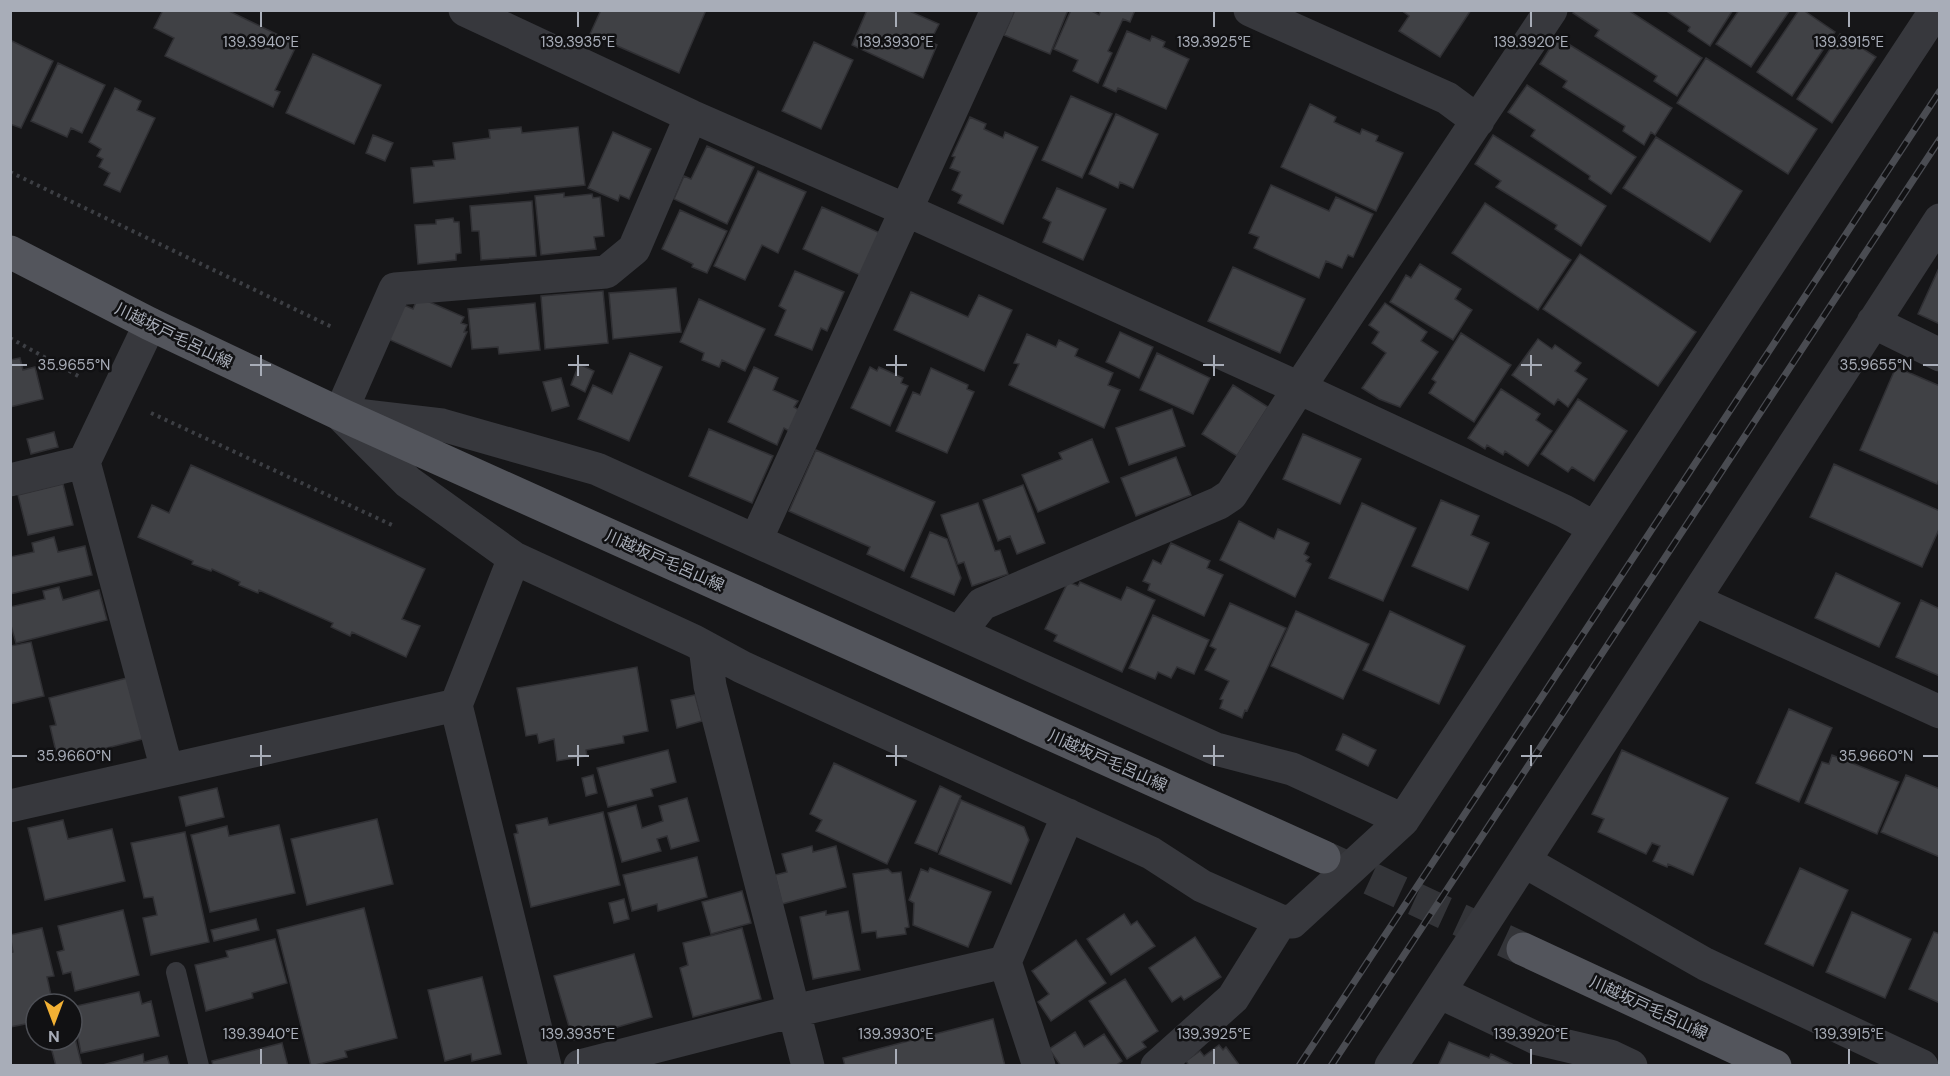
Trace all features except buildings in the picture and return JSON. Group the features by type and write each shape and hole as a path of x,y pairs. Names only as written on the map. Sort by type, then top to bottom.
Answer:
{"main road":[{"name":"川越坂戸毛呂山線","path":"10,252 150,324 340,414 1324,857"},
{"name":"川越坂戸毛呂山線","path":"1523,949 1775,1065"}],"street":[{"path":"465,10 691,116 906,210 1299,388 1596,528"},
{"path":"756,540 997,10"},
{"path":"1250,10 1448,98 1478,120"},
{"path":"960,632 982,604 1219,503 1231,495 1299,388 1551,10"},
{"path":"340,414 408,482 514,558 705,647 742,667 1151,853 1202,886 1281,921 1292,921 1403,820 1936,10"},
{"path":"340,414 395,289 606,272 634,249 691,116"},
{"path":"1391,1065 1940,220"},
{"path":"1873,322 1940,355"},
{"path":"150,324 84,462 167,770"},
{"path":"340,414 442,425 597,469 1216,749 1292,769 1403,820"},
{"path":"10,480 84,462"},
{"path":"514,558 456,705 544,1065"},
{"path":"1694,600 1940,712"},
{"path":"705,647 710,686 808,1065"},
{"path":"10,806 456,705"},
{"path":"1039,1065 1005,962 1068,815"},
{"path":"1524,861 1705,964 1922,1065"},
{"path":"1157,1065 1233,998 1281,921"},
{"path":"580,1065 794,1011 1005,962"},
{"path":"1439,992 1538,1039 1610,1056 1631,1065"}],"lane":[{"path":"176,972 199,1065"}],"path":[{"path":"10,172 338,330"},
{"path":"10,338 116,396 401,529"}],"tunnel":[{"path":"1326,858 1523,949"}],"railway":[{"path":"1299,1066 1940,91"},
{"path":"1331,1066 1940,139"}]}
